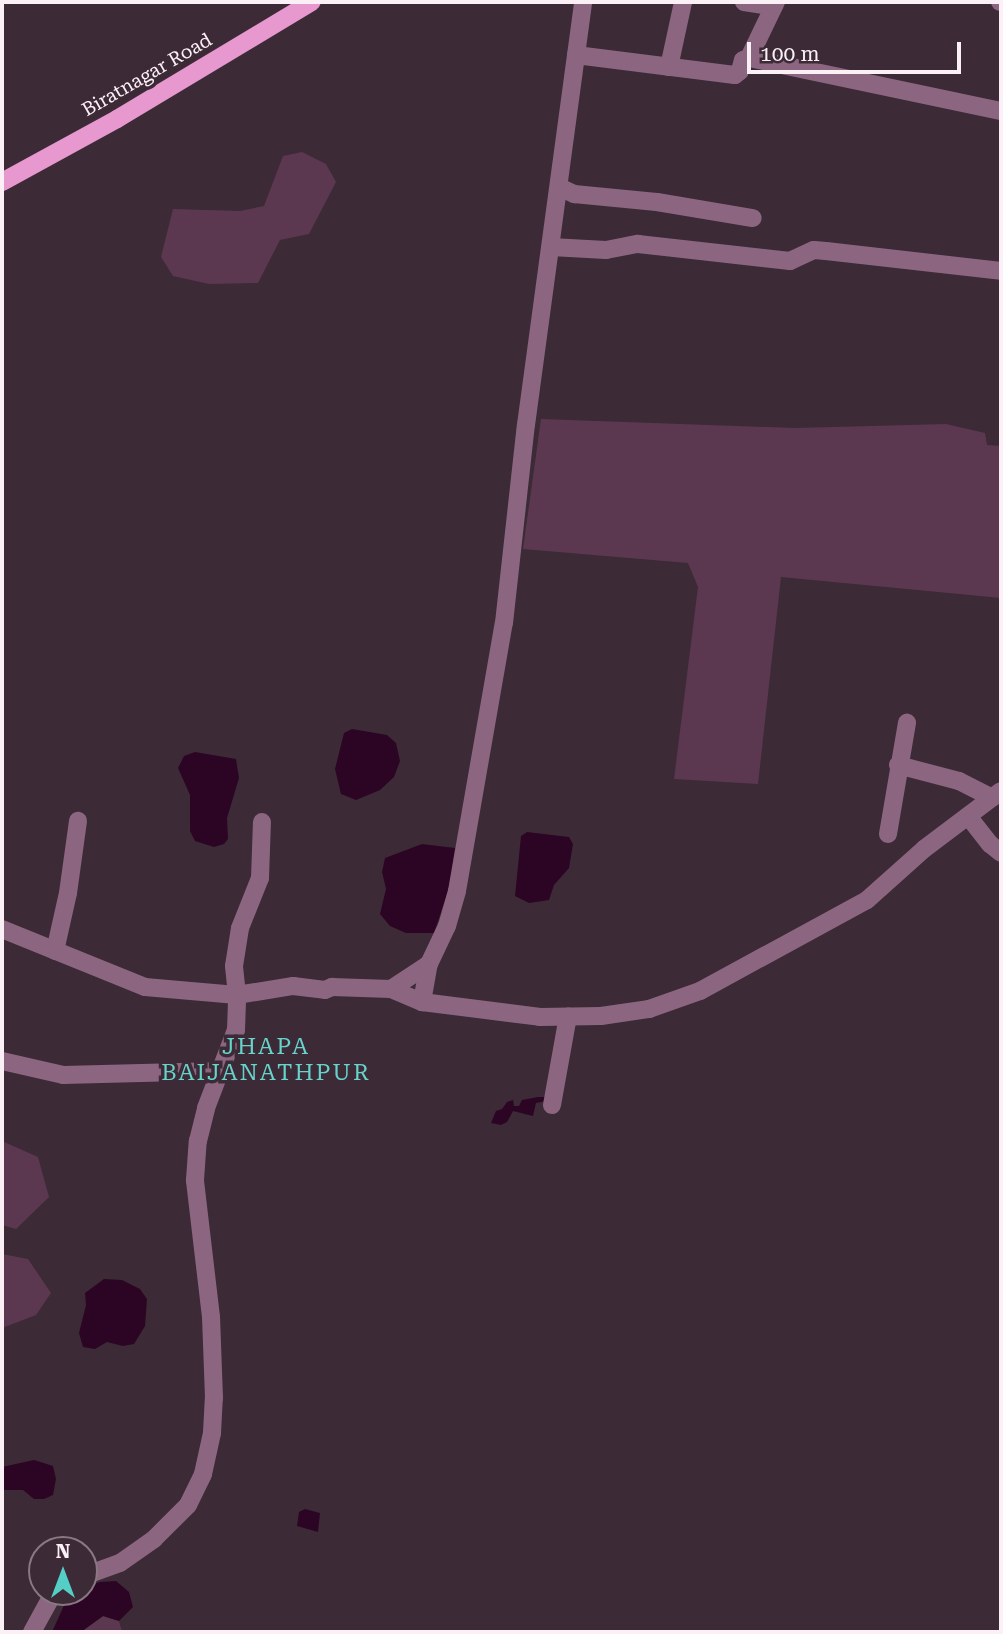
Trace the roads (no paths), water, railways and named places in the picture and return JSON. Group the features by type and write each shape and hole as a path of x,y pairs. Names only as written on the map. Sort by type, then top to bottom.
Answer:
{"main road":[{"name":"Biratnagar Road","path":"2,182 117,119 312,2"}],"street":[{"path":"422,1002 429,964 447,926 457,891 504,623 583,2"},
{"path":"669,67 683,2"},
{"path":"744,2 775,4 749,58"},
{"path":"576,55 735,75 740,71 743,60 749,58 1001,111"},
{"path":"559,187 574,194 753,218"},
{"path":"551,247 606,250 638,244 790,261 814,250 1001,271"},
{"path":"888,834 907,723"},
{"path":"898,765 997,794"},
{"path":"2,929 145,986 237,995 293,986 325,990 391,989 422,1002 540,1017 649,1009 700,990 867,900 924,849 997,794"},
{"path":"968,816 1001,853"},
{"path":"55,951 66,904 78,821"},
{"path":"98,1571 120,1563 155,1539 187,1504 203,1474 212,1433 214,1363 195,1180 198,1141 220,1070 236,1030 234,966 240,928 260,878 262,822"},
{"path":"391,989 429,964"},
{"path":"552,1105 568,1016"},
{"path":"2,1061 63,1075 220,1070"},
{"path":"32,1632 46,1606"}],"district":[{"name":"JHAPA BAIJANATHPUR","path":"266,1060"}]}
